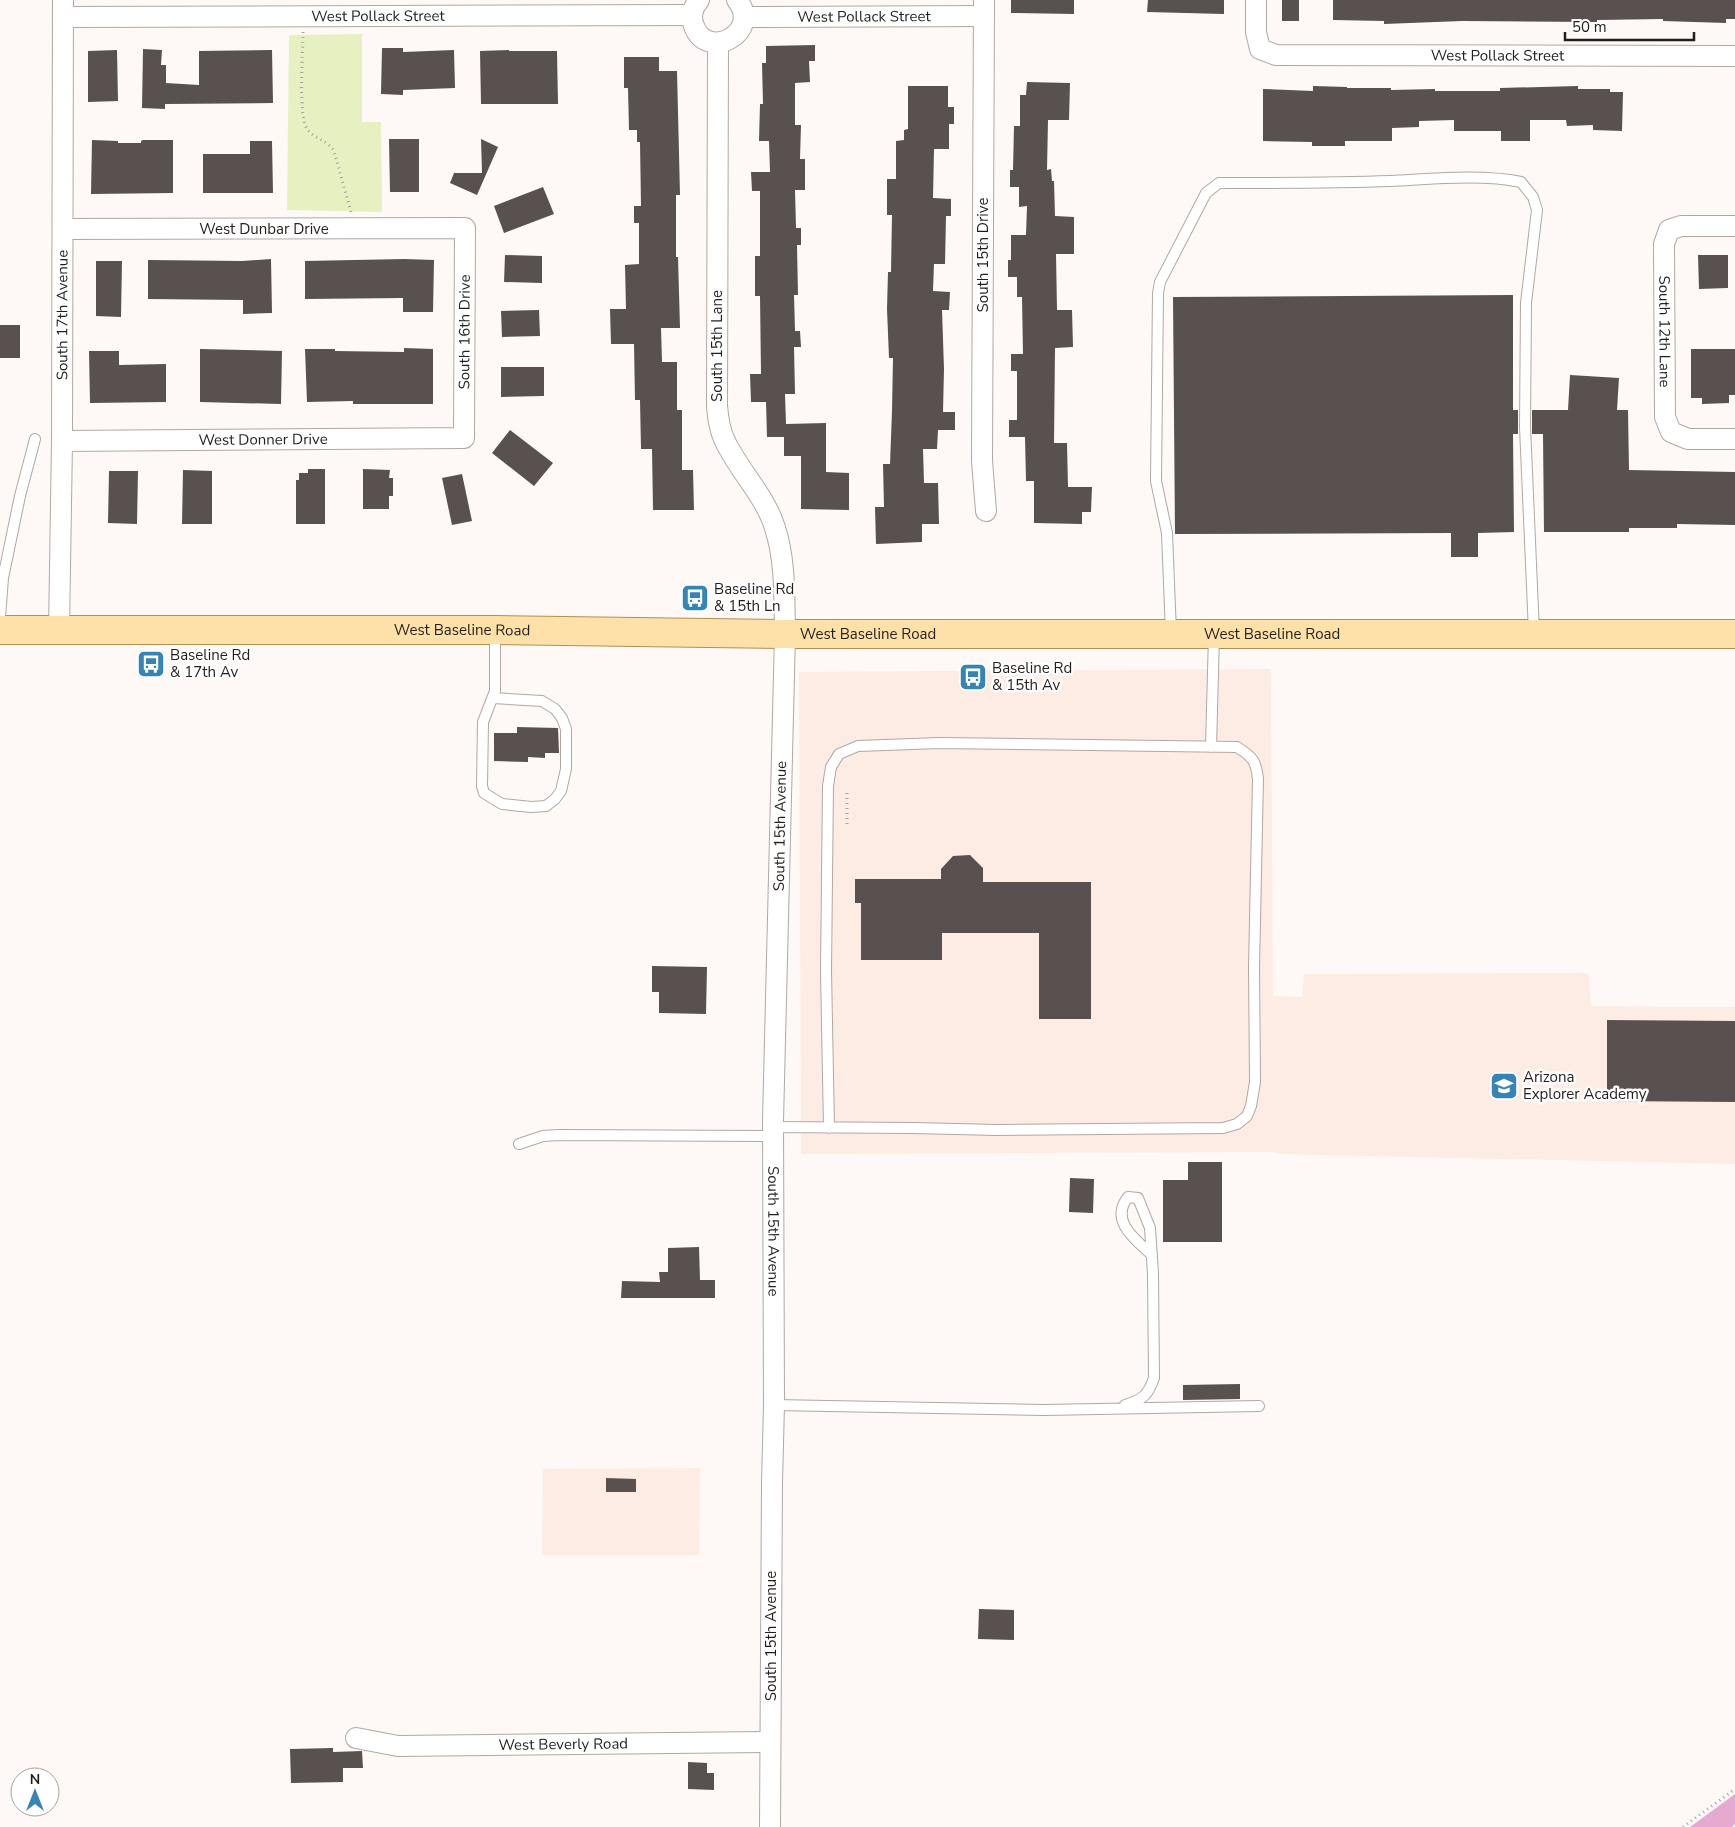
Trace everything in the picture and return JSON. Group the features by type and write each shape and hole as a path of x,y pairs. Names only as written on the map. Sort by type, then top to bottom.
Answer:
{"main road":[{"name":"West Baseline Road","path":"0,630 495,630 785,634 1735,634"}],"street":[{"name":"West Pollack Street","path":"1256,0 1256,32 1260,49 1276,55 1735,56"},
{"name":"West Pollack Street","path":"63,9 695,8"},
{"path":"695,8 695,29 704,39 718,43 733,38 742,25 740,9"},
{"name":"West Pollack Street","path":"740,9 984,8"},
{"name":"South 15th Drive","path":"984,8 982,461 986,511"},
{"name":"South 17th Avenue","path":"59,630 62,441 63,9"},
{"name":"South 15th Lane","path":"718,43 717,406 719,425 724,440 765,506 775,528 782,570 785,634"},
{"name":"South 12th Lane","path":"1735,226 1680,226 1669,230 1664,244 1664,417 1672,432 1688,440 1735,439"},
{"name":"West Dunbar Drive","path":"63,229 465,228"},
{"name":"South 16th Drive","path":"464,438 465,228"},
{"name":"West Donner Drive","path":"62,441 464,438"},
{"name":"South 15th Avenue","path":"770,1827 774,1405 773,1131 785,634"},
{"name":"West Beverly Road","path":"356,1738 398,1746 770,1742"}],"lane":[{"path":"1171,634 1167,533 1156,481 1158,293 1160,282 1206,193 1219,183 1332,183 1444,179 1507,179 1522,182 1533,197 1538,210 1526,303 1525,427 1534,633"},
{"path":"0,617 2,578 35,439"},
{"path":"493,698 542,701 555,709 562,718 566,729 564,781 561,791 546,806 531,807 502,804 484,793 482,786 483,722 495,691 495,630"},
{"path":"1211,747 1214,634"},
{"path":"519,1144 543,1136 559,1135 773,1131 829,1128 1007,1130 1223,1128 1238,1124 1247,1116 1251,1106 1255,1082 1254,967 1258,779 1257,764 1250,755 1238,748 939,743 858,746 839,754 831,767 828,786 826,971 829,1128"},
{"path":"1114,1408 1134,1403 1148,1393 1154,1378 1152,1255 1150,1228 1144,1208 1138,1198 1128,1197 1123,1204 1122,1214 1126,1230 1132,1238 1152,1255"},
{"path":"774,1405 1044,1410 1259,1406"}],"path":[{"path":"304,31 304,121 312,134 329,143 334,151 351,212"},
{"path":"847,793 847,824"},
{"path":"1683,1827 1735,1789"}],"shaded area":[{"path":"1271,669 1273,996 1302,997 1304,974 1588,973 1591,1006 1735,1007 1735,1164 1283,1154 1273,1152 801,1154 799,672"},
{"path":"700,1468 699,1555 542,1555 543,1469"},
{"path":"1735,1794 1735,1824 1732,1827 1690,1827"}],"green space":[{"path":"362,34 362,122 381,122 382,212 287,210 289,35"}],"building":[{"path":"1011,0 1074,0 1074,14 1011,13"},
{"path":"1148,0 1224,0 1224,14 1147,12"},
{"path":"1282,0 1299,0 1299,21 1282,21"},
{"path":"1333,0 1735,0 1735,19 1726,19 1726,23 1663,21 1663,19 1597,20 1597,22 1462,21 1384,24 1384,21 1333,20"},
{"path":"815,45 815,61 809,61 810,82 795,83 795,125 801,125 800,159 805,159 805,190 795,190 796,228 801,228 801,245 797,245 798,295 794,295 795,331 800,331 801,347 794,347 795,394 785,394 786,424 826,423 826,472 849,473 849,510 801,509 801,456 784,456 784,437 767,437 766,402 751,402 750,374 761,374 760,296 755,296 755,256 760,256 760,191 752,191 751,172 770,172 769,141 759,141 760,104 763,104 762,63 766,63 766,46"},
{"path":"382,48 403,48 403,52 454,50 455,88 403,90 403,95 381,94"},
{"path":"143,49 162,50 161,65 166,65 166,83 199,85 199,51 272,50 273,103 165,104 165,109 142,108"},
{"path":"117,50 118,101 88,102 88,51"},
{"path":"480,51 557,51 558,104 481,104"},
{"path":"624,57 659,57 659,71 677,71 680,195 676,195 676,257 678,257 680,328 661,328 662,362 677,362 677,410 682,410 682,470 693,470 694,510 653,510 652,449 641,449 640,400 635,400 634,344 611,344 610,309 626,309 625,265 639,264 639,223 634,223 634,206 641,206 640,142 637,142 637,130 629,130 628,88 624,88"},
{"path":"1027,82 1070,83 1069,120 1048,120 1047,170 1051,169 1052,181 1054,181 1055,216 1074,217 1074,254 1056,254 1057,310 1072,310 1073,347 1055,348 1054,443 1067,443 1068,487 1092,487 1091,512 1082,512 1082,524 1034,523 1034,481 1026,481 1025,437 1009,437 1009,420 1017,420 1017,371 1011,371 1011,354 1023,354 1022,297 1017,297 1017,277 1008,277 1008,260 1011,260 1011,235 1026,235 1027,206 1019,207 1019,187 1010,187 1010,170 1013,170 1014,126 1020,126 1020,95 1026,95"},
{"path":"908,86 948,86 948,107 954,107 954,124 949,124 949,149 934,149 933,198 951,199 951,216 946,216 945,264 934,264 933,291 950,292 949,310 942,310 943,412 955,412 955,430 938,430 937,449 923,449 924,483 938,483 939,524 922,524 922,542 876,544 875,507 884,507 883,464 890,464 892,411 893,358 889,358 887,309 888,272 891,272 892,215 887,215 887,179 896,179 896,141 904,140 904,130 908,129"},
{"path":"1313,86 1391,88 1391,90 1435,89 1435,91 1500,91 1500,88 1578,86 1578,89 1610,89 1610,92 1623,92 1622,131 1593,130 1593,125 1567,126 1566,120 1530,120 1530,141 1501,141 1501,131 1454,131 1454,120 1419,121 1419,127 1392,128 1392,141 1345,141 1345,146 1312,146 1312,142 1263,141 1263,89 1313,91"},
{"path":"389,139 419,139 419,192 390,192"},
{"path":"481,139 498,147 477,195 450,183 454,173 482,173"},
{"path":"92,140 141,143 143,140 173,140 173,193 91,194"},
{"path":"250,141 272,141 273,193 203,193 203,154 250,154"},
{"path":"543,187 554,214 504,233 494,206"},
{"path":"505,255 542,256 542,283 504,282"},
{"path":"1698,255 1728,255 1728,288 1699,289"},
{"path":"271,259 272,313 243,314 243,300 148,299 148,260 242,261"},
{"path":"434,260 433,312 403,312 403,298 305,299 305,261"},
{"path":"96,261 122,261 121,317 96,316"},
{"path":"1513,295 1513,410 1518,410 1518,434 1513,434 1514,532 1478,533 1478,557 1451,557 1451,533 1175,534 1173,297"},
{"path":"539,310 540,336 502,337 501,311"},
{"path":"0,325 20,325 20,358 0,358"},
{"path":"404,348 433,349 433,404 353,404 353,401 307,402 305,349 404,352"},
{"path":"200,349 282,351 281,404 200,402"},
{"path":"1691,349 1735,349 1735,395 1729,395 1729,403 1702,404 1702,398 1691,398"},
{"path":"89,351 119,351 119,365 166,364 166,402 90,403"},
{"path":"501,367 544,367 544,396 501,397"},
{"path":"1570,375 1619,378 1617,410 1628,410 1629,470 1735,472 1735,525 1677,524 1677,528 1629,528 1629,532 1544,532 1543,434 1532,434 1532,410 1568,410"},
{"path":"510,430 553,463 534,486 492,453"},
{"path":"308,469 325,469 325,524 296,524 296,480 299,480 299,473 308,473"},
{"path":"363,469 390,470 389,478 393,478 393,496 389,496 389,509 363,509"},
{"path":"183,470 212,471 212,524 182,524"},
{"path":"109,471 138,471 137,524 108,523"},
{"path":"462,474 472,521 452,525 442,478"},
{"path":"517,727 558,728 559,753 545,753 545,758 528,757 528,762 494,761 494,733 517,733"},
{"path":"970,855 983,868 983,882 1091,882 1091,1019 1039,1019 1039,933 942,933 942,960 861,960 861,903 855,903 855,879 941,879 941,869 953,856"},
{"path":"652,966 707,967 706,1014 659,1013 659,992 652,992"},
{"path":"1607,1020 1735,1021 1735,1102 1607,1101"},
{"path":"1188,1162 1222,1162 1222,1242 1163,1242 1163,1180 1188,1180"},
{"path":"1070,1178 1094,1179 1093,1213 1069,1212"},
{"path":"699,1247 700,1280 715,1280 715,1298 621,1298 622,1281 660,1282 659,1272 668,1272 668,1248"},
{"path":"1240,1384 1240,1399 1183,1400 1183,1385"},
{"path":"606,1478 636,1479 636,1492 606,1492"},
{"path":"979,1609 1014,1610 1014,1640 978,1639"},
{"path":"333,1748 333,1752 362,1751 363,1768 343,1768 343,1782 291,1783 290,1749"},
{"path":"688,1762 707,1763 707,1773 714,1773 714,1790 688,1789"}],"place":[{"name":"Baseline Rd & 15th Ln","path":"695,598"},
{"name":"Baseline Rd & 17th Av","path":"151,664"},
{"name":"Baseline Rd & 15th Av","path":"973,677"},
{"name":"Arizona Explorer Academy","path":"1504,1086"}]}
